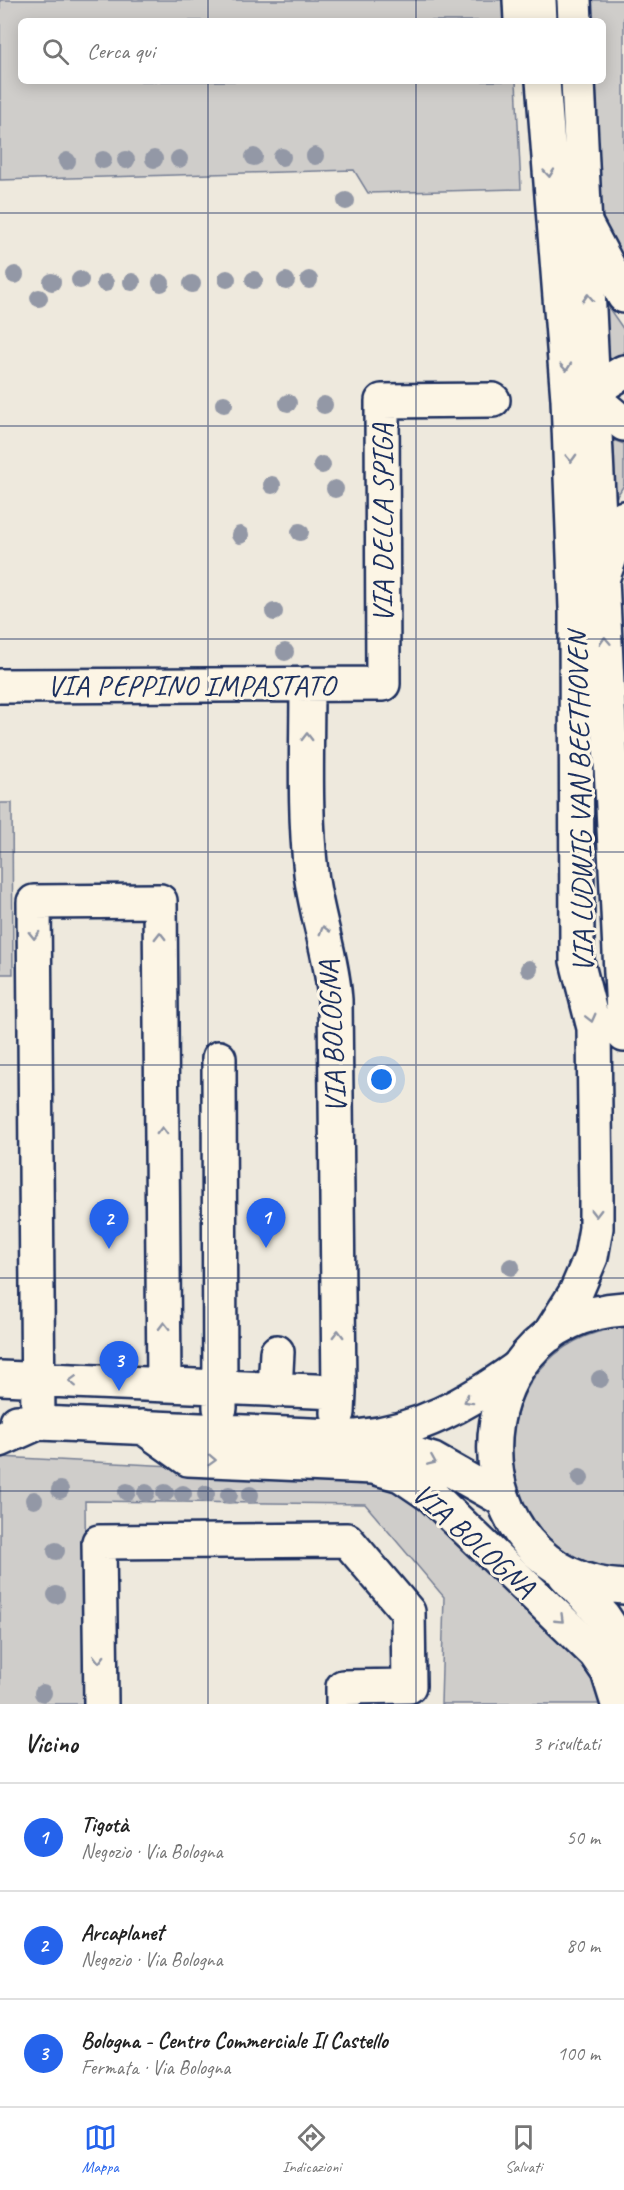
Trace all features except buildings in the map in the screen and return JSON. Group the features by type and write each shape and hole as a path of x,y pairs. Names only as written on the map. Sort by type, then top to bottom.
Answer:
{"street":[{"path":"520,0 521,18"},
{"path":"539,0 540,18"},
{"path":"574,0 575,18"},
{"path":"537,84 544,115"},
{"name":"VIA LUDWIG VAN BEETHOVEN","path":"543,84 544,115 602,582 624,1035"},
{"name":"VIA LUDWIG VAN BEETHOVEN","path":"549,1335 566,1310 583,1277 591,1257 596,1228 594,1028 577,961 576,608 584,221 578,84"},
{"path":"584,221 624,296"},
{"path":"624,372 581,399 624,424"},
{"name":"VIA DELLA SPIGA","path":"383,684 382,401 493,400"},
{"path":"602,582 624,518"},
{"name":"VIA BOLOGNA","path":"307,684 308,846 313,889 328,947 335,1000 339,1392 347,1437"},
{"name":"VIA PEPPINO IMPASTATO","path":"0,686 383,684"},
{"path":"0,1440 38,1423 34,902 160,901 164,1385"},
{"path":"219,1058 221,1284 219,1431"},
{"name":"VIA BOLOGNA","path":"0,1421 347,1437 385,1435 420,1424 486,1390 517,1368 549,1335 582,1317 624,1309"},
{"path":"274,1390 277,1352"},
{"name":"VIA BOLOGNA","path":"517,1368 503,1394 493,1434 495,1474 502,1499 518,1528 553,1563 581,1578 624,1587"},
{"path":"0,1378 339,1392"},
{"name":"VIA BOLOGNA","path":"143,1427 188,1459 357,1465 401,1475 432,1496 595,1653 608,1671 618,1704"},
{"name":"VIA BOLOGNA","path":"347,1437 433,1461 502,1499"},
{"path":"101,1704 98,1614 99,1542 347,1540 408,1612 409,1686 344,1687 343,1704"},
{"path":"553,1563 596,1608 624,1647"}],"shaded area":[{"path":"0,0 513,0 514,18 18,18 18,84 516,84 521,189 368,193 354,170 0,180"},
{"path":"587,0 624,0 624,278 602,227 596,194 591,84 606,84 606,18 588,18"},
{"path":"606,304 624,330 624,359 609,364"},
{"path":"613,440 624,444 624,485 614,501"},
{"path":"0,803 12,803 13,974 0,974"},
{"path":"624,1327 624,1569 576,1557 541,1530 520,1493 512,1451 519,1409 539,1371 574,1342"},
{"path":"0,1457 366,1476 399,1492 423,1510 578,1656 592,1679 601,1704 441,1704 444,1597 365,1504 85,1501 87,1704 0,1704"}],"place":[{"name":"Tigotà","path":"266,1248"},
{"name":"Arcaplanet","path":"109,1249"},
{"name":"Bologna - Centro Commerciale Il Castello","path":"119,1391"}]}
